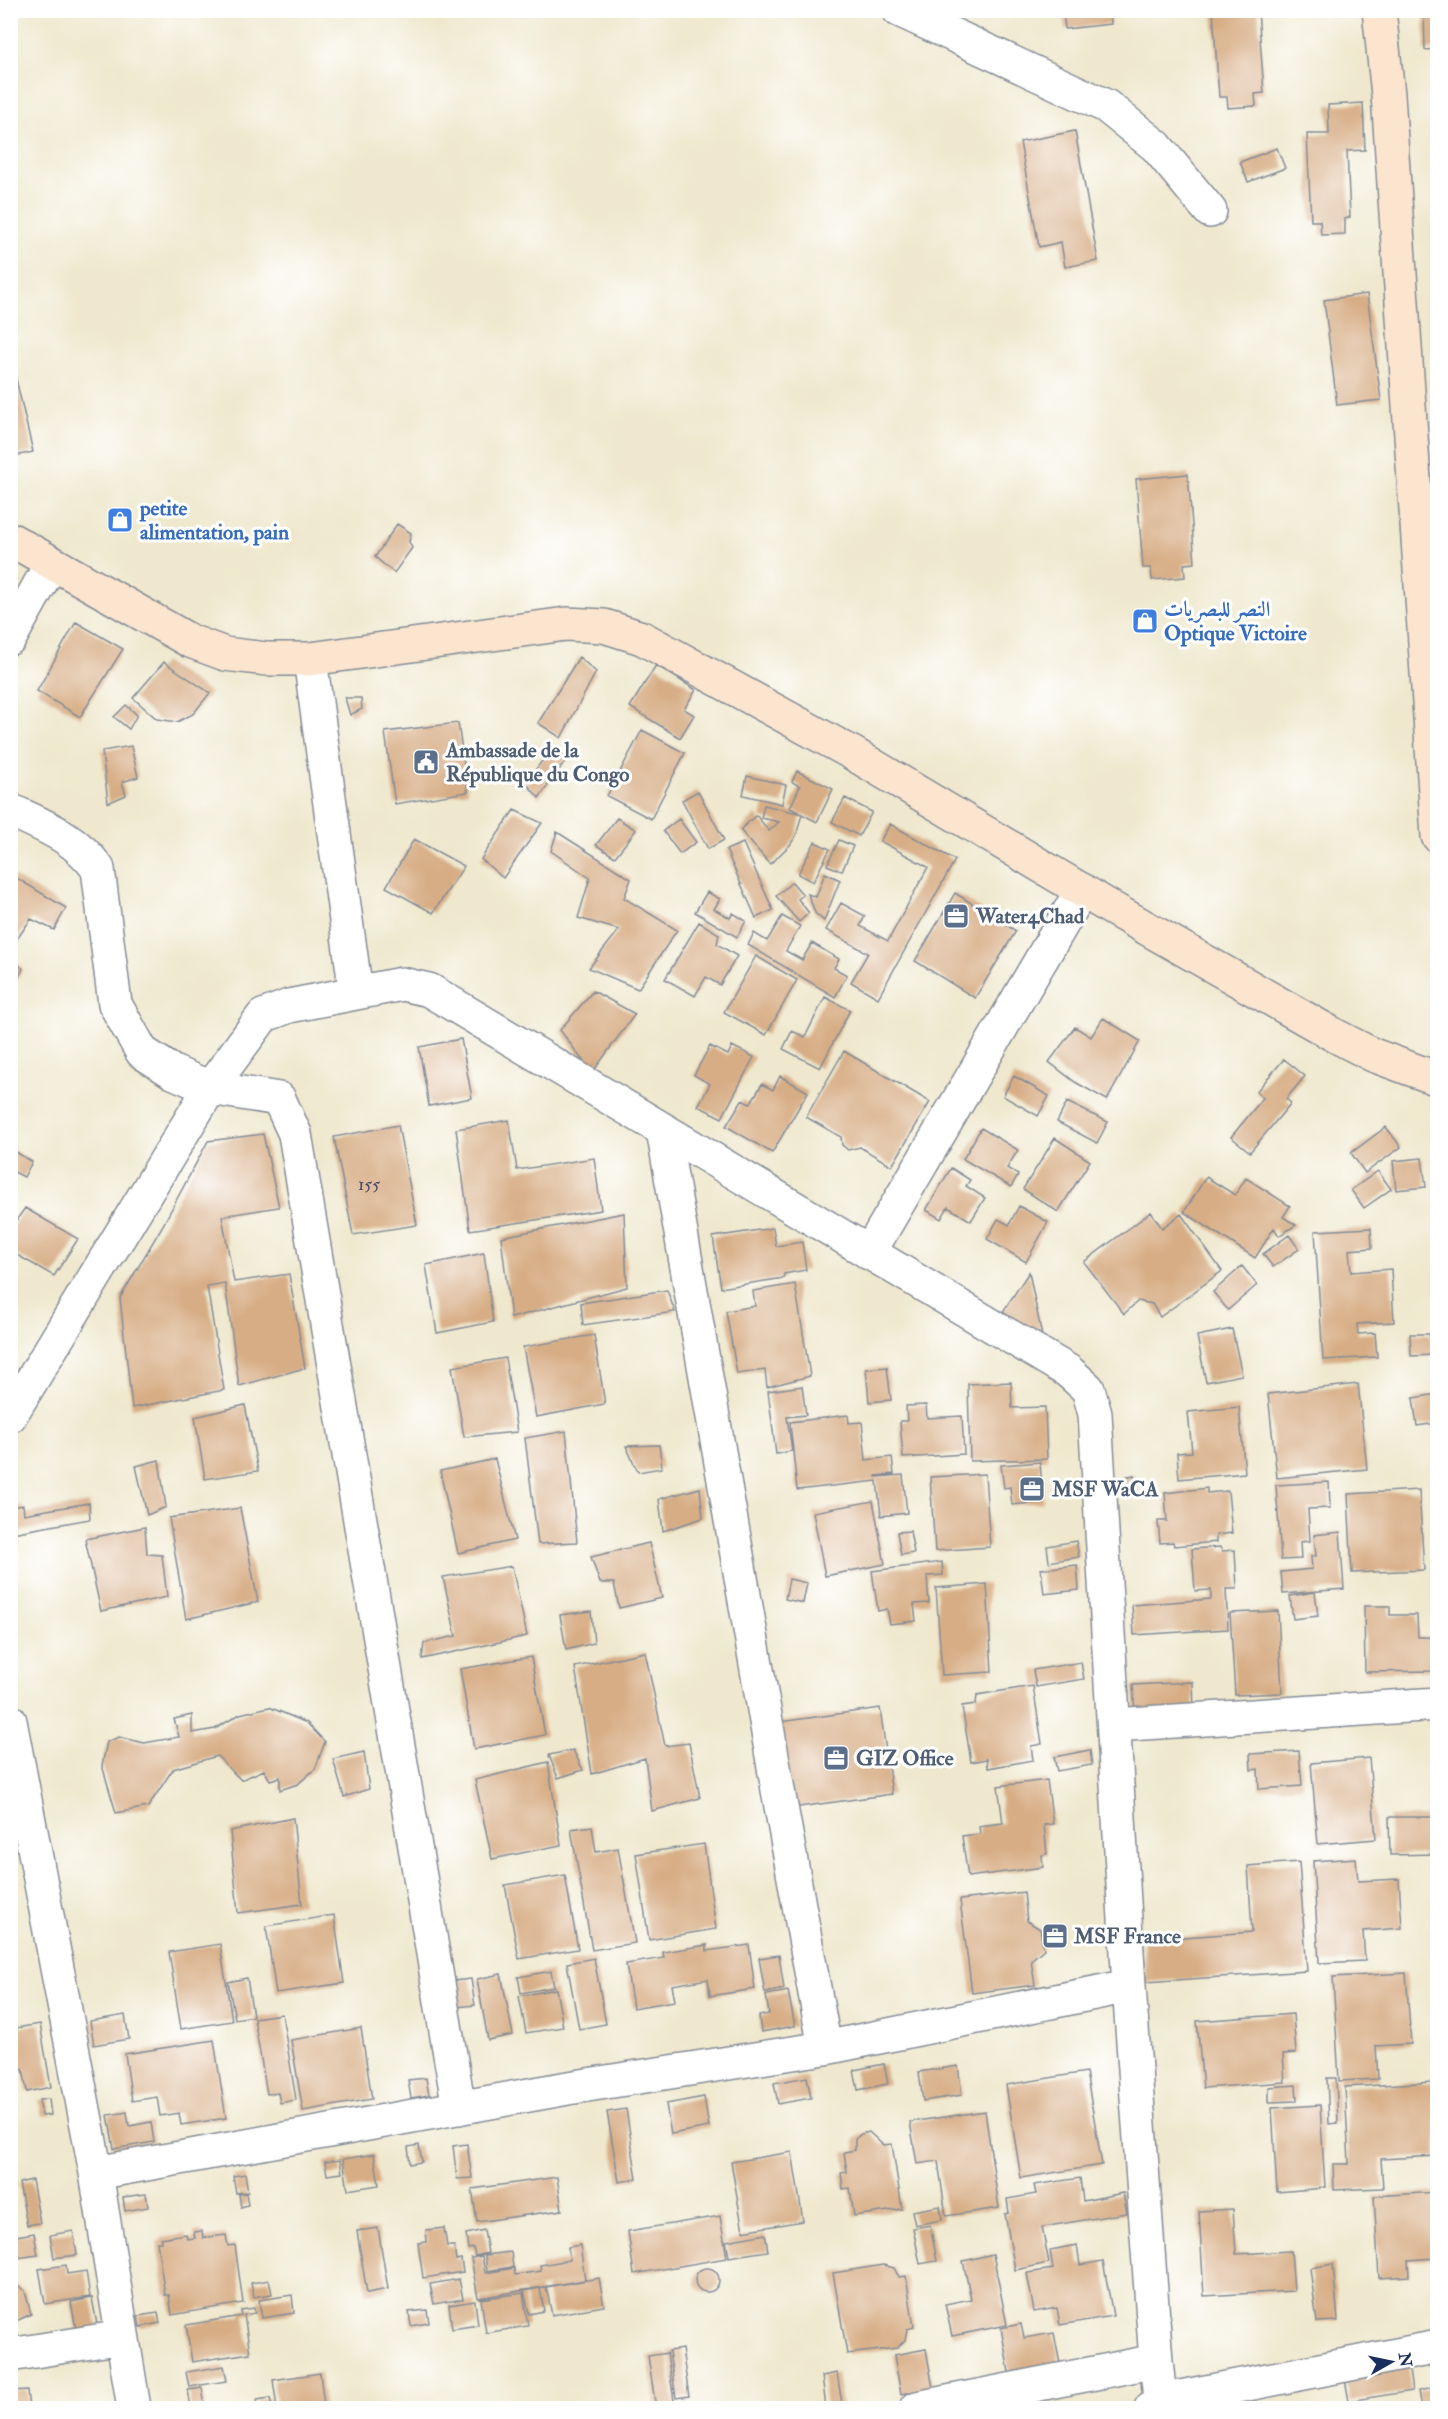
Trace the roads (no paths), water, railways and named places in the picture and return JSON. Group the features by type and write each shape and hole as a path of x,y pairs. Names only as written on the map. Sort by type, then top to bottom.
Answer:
{"street":[{"path":"899,10 1106,106 1156,146 1210,211"},
{"path":"1379,10 1389,107 1437,836"},
{"path":"10,539 190,641 225,654 267,659 310,659 566,624 604,626 642,638 852,753 1082,890 1336,1036 1373,1055 1437,1078"},
{"path":"10,638 51,564"},
{"path":"310,659 356,993"},
{"path":"10,810 63,835 86,852 98,869 115,1004 142,1052 173,1072 210,1088 279,1099 294,1134 459,2108"},
{"path":"869,1253 1082,890"},
{"path":"10,1416 210,1088 263,1016 289,1006 402,984 429,990 1068,1371 1088,1389 1095,1414 1157,2406 1437,2347"},
{"path":"663,1130 825,2048"},
{"path":"1114,1725 1437,1704"},
{"path":"10,1721 96,2173 134,2409"},
{"path":"96,2173 568,2088 825,2048 1129,1986"},
{"path":"10,2355 122,2337"},
{"path":"916,2409 1155,2361"}],"place":[{"name":"petite alimentation, pain","path":"120,520"},
{"name":"النصر للبصريات Optique Victoire","path":"1145,621"},
{"name":"Ambassade de la République du Congo","path":"426,762"},
{"name":"Water4Chad","path":"956,916"},
{"name":"MSF WaCA","path":"1032,1489"},
{"name":"GIZ Office","path":"836,1758"},
{"name":"MSF France","path":"1055,1936"}]}
